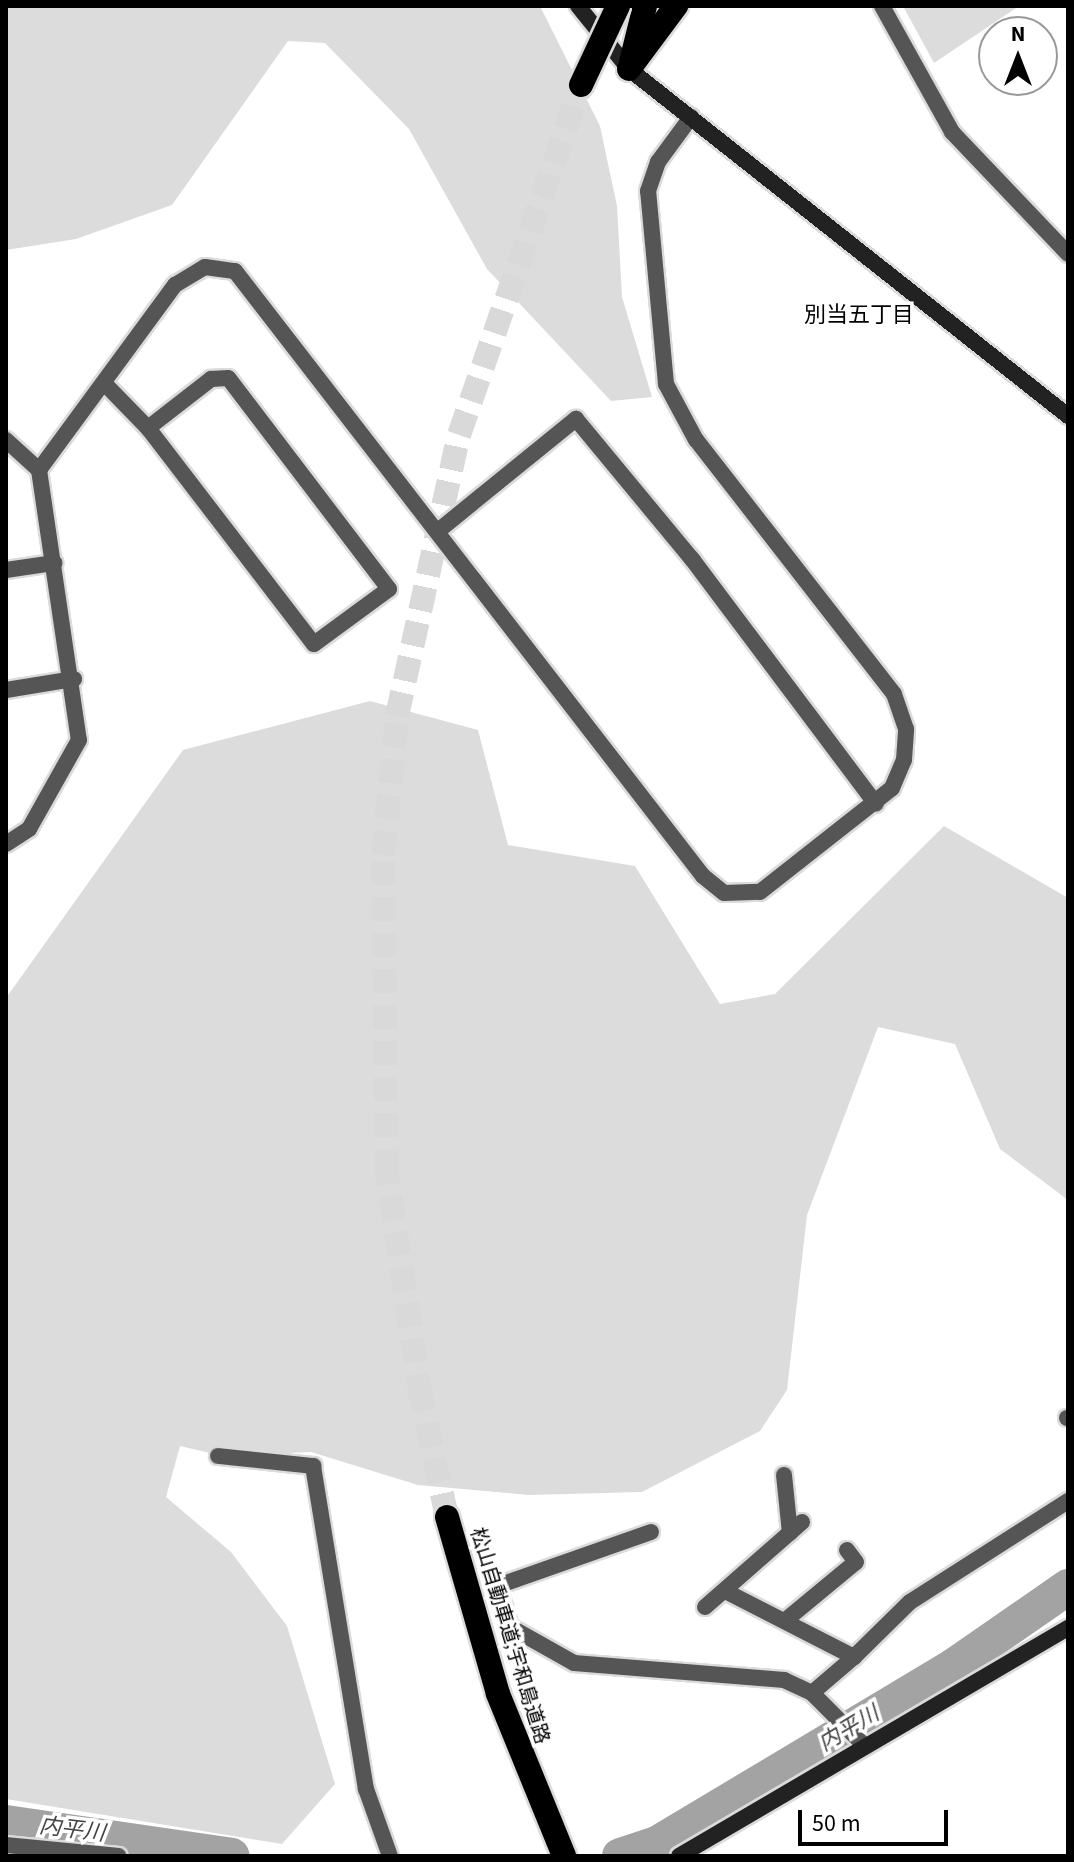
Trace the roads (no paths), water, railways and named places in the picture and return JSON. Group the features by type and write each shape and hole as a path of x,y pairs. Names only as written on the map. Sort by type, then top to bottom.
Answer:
{"highway":[{"path":"581,85 618,6"},
{"path":"629,69 645,6"},
{"path":"629,69 676,6"},
{"name":"松山自動車道;宇和島道路","path":"447,1517 498,1694 563,1855"}],"street":[{"path":"578,6 629,69 1068,416"},
{"path":"882,6 952,132 1068,254"},
{"path":"39,470 187,273 205,267 235,271 703,876 724,893 767,888 876,804 904,760 906,729 894,694 696,440 666,384 645,222 658,162 691,117"},
{"path":"105,384 148,428 314,644 389,589 228,378 211,379 148,428"},
{"path":"438,531 576,419 692,559 876,804"},
{"path":"6,844 29,829 79,740 74,679 39,470 9,446"},
{"path":"6,570 54,563"},
{"path":"6,690 74,679"},
{"path":"218,1456 313,1466 366,1789 390,1856"},
{"path":"705,1607 727,1592 796,1528 784,1475"},
{"path":"812,1693 910,1602 1068,1501"},
{"path":"651,1532 498,1586 510,1627 574,1663 784,1680 812,1693 865,1746"},
{"path":"787,1619 856,1562 847,1550"},
{"path":"727,1592 787,1619 854,1657"},
{"path":"679,1856 1068,1628"},
{"path":"6,1845 118,1856"}],"waterway":[{"name":"内平川","path":"620,1856 657,1844 954,1666 1068,1587"},
{"name":"内平川","path":"6,1823 232,1856"}],"tunnel":[{"path":"447,1517 421,1398 387,1173 383,855 397,716 459,435 581,85"}],"district":[{"name":"別当五丁目","path":"859,316"}]}
